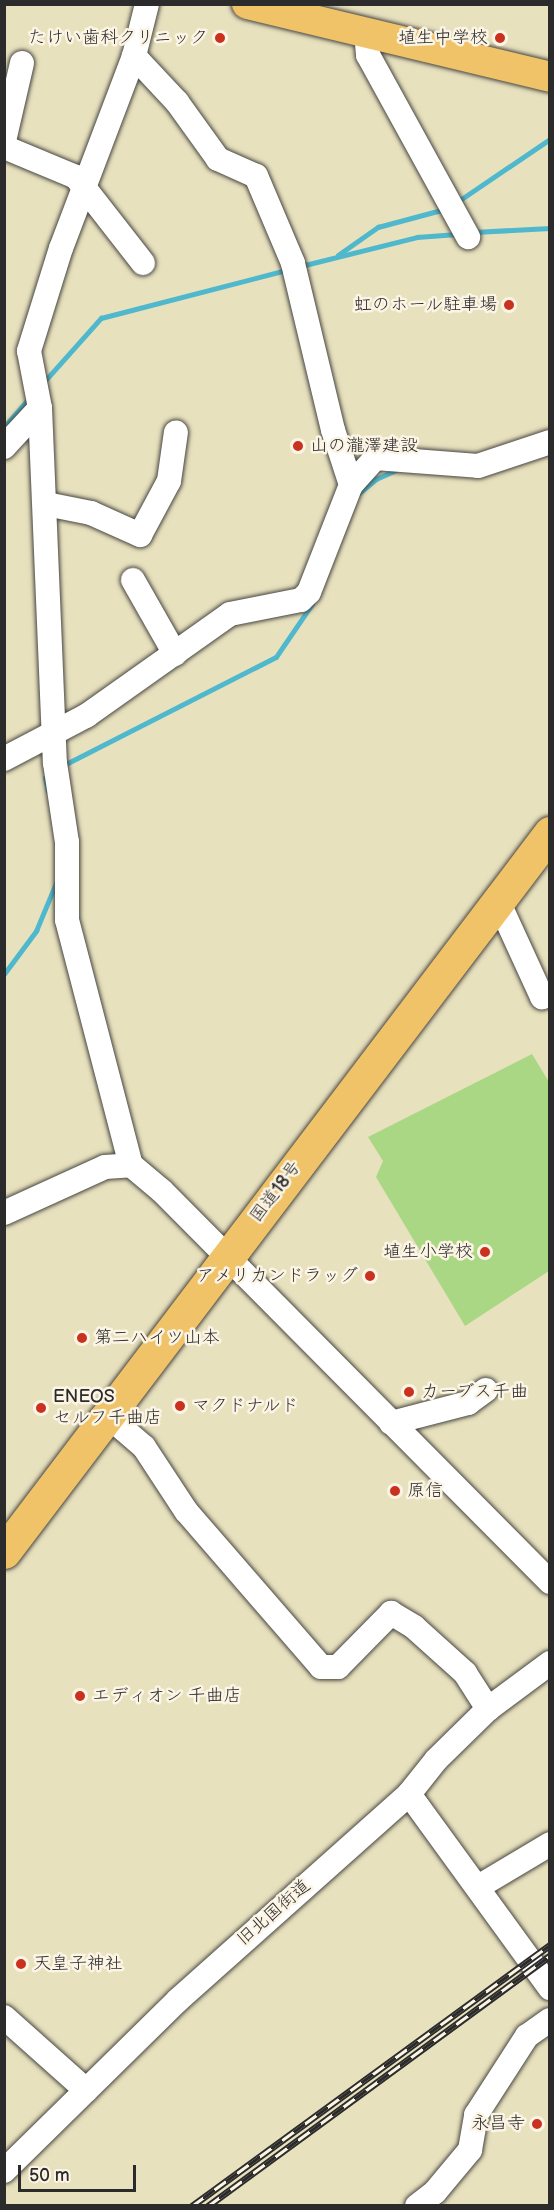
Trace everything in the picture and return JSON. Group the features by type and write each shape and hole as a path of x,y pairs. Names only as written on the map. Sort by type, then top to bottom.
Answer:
{"highway":[{"name":"国道18号","path":"4,1552 109,1417 226,1257 549,833"}],"main road":[{"path":"247,4 549,76"}],"street":[{"path":"147,4 134,56 84,185 29,351 38,397 45,504 56,770 67,842 67,920 130,1165 226,1257 549,1582"},
{"path":"366,32 368,55 459,219"},
{"path":"134,56 177,102 218,159 256,176 295,268 333,430 351,485"},
{"path":"4,141 22,63"},
{"path":"4,147 76,177 142,263"},
{"path":"4,447 38,397"},
{"path":"45,504 91,513 140,535 169,481 176,432"},
{"path":"4,759 86,716 230,614 301,600 309,592 351,485 375,458 478,466 525,453 549,442"},
{"path":"133,580 175,654"},
{"path":"498,901 547,1001"},
{"path":"4,1213 105,1167 130,1165"},
{"path":"391,1423 468,1403 486,1390"},
{"path":"109,1417 144,1447 186,1511 321,1667 338,1667 391,1613 414,1627 465,1673 488,1709"},
{"name":"旧北国街道","path":"4,2171 267,1918 409,1794 436,1760 488,1709 549,1663"},
{"path":"409,1794 549,1988"},
{"path":"478,1887 549,1844"},
{"path":"4,2017 86,2090"},
{"path":"417,2205 435,2192 470,2150 476,2115 527,2037 549,2020"}],"green space":[{"name":"埴生小学校","path":"532,1054 549,1082 549,1271 465,1326 376,1177 383,1161 368,1137"}],"waterway":[{"path":"457,202 550,139"},
{"path":"338,255 378,227 445,209"},
{"path":"474,232 550,228"},
{"path":"301,266 417,237 457,234"},
{"path":"43,383 101,318 287,270"},
{"path":"4,427 29,398"},
{"path":"357,495 376,479 398,469"},
{"path":"62,766 276,657 312,604"},
{"path":"48,776 45,778 48,792"},
{"path":"4,974 36,931 56,883"}],"railway":[{"path":"192,2206 550,1945"},
{"path":"208,2206 550,1956"}],"place":[{"name":"たけい歯科クリニック","path":"220,38"},
{"name":"埴生中学校","path":"500,38"},
{"name":"虹のホール駐車場","path":"509,305"},
{"name":"山の瀧澤建設","path":"298,446"},
{"name":"埴生小学校","path":"485,1252"},
{"name":"アメリカンドラッグ","path":"370,1276"},
{"name":"第二ハイツ山本","path":"82,1338"},
{"name":"カーブス千曲","path":"409,1392"},
{"name":"マクドナルド","path":"180,1406"},
{"name":"ENEOS セルフ千曲店","path":"41,1408"},
{"name":"原信","path":"395,1491"},
{"name":"エディオン 千曲店","path":"80,1696"},
{"name":"天皇子神社","path":"21,1964"},
{"name":"永昌寺","path":"537,2124"}]}
